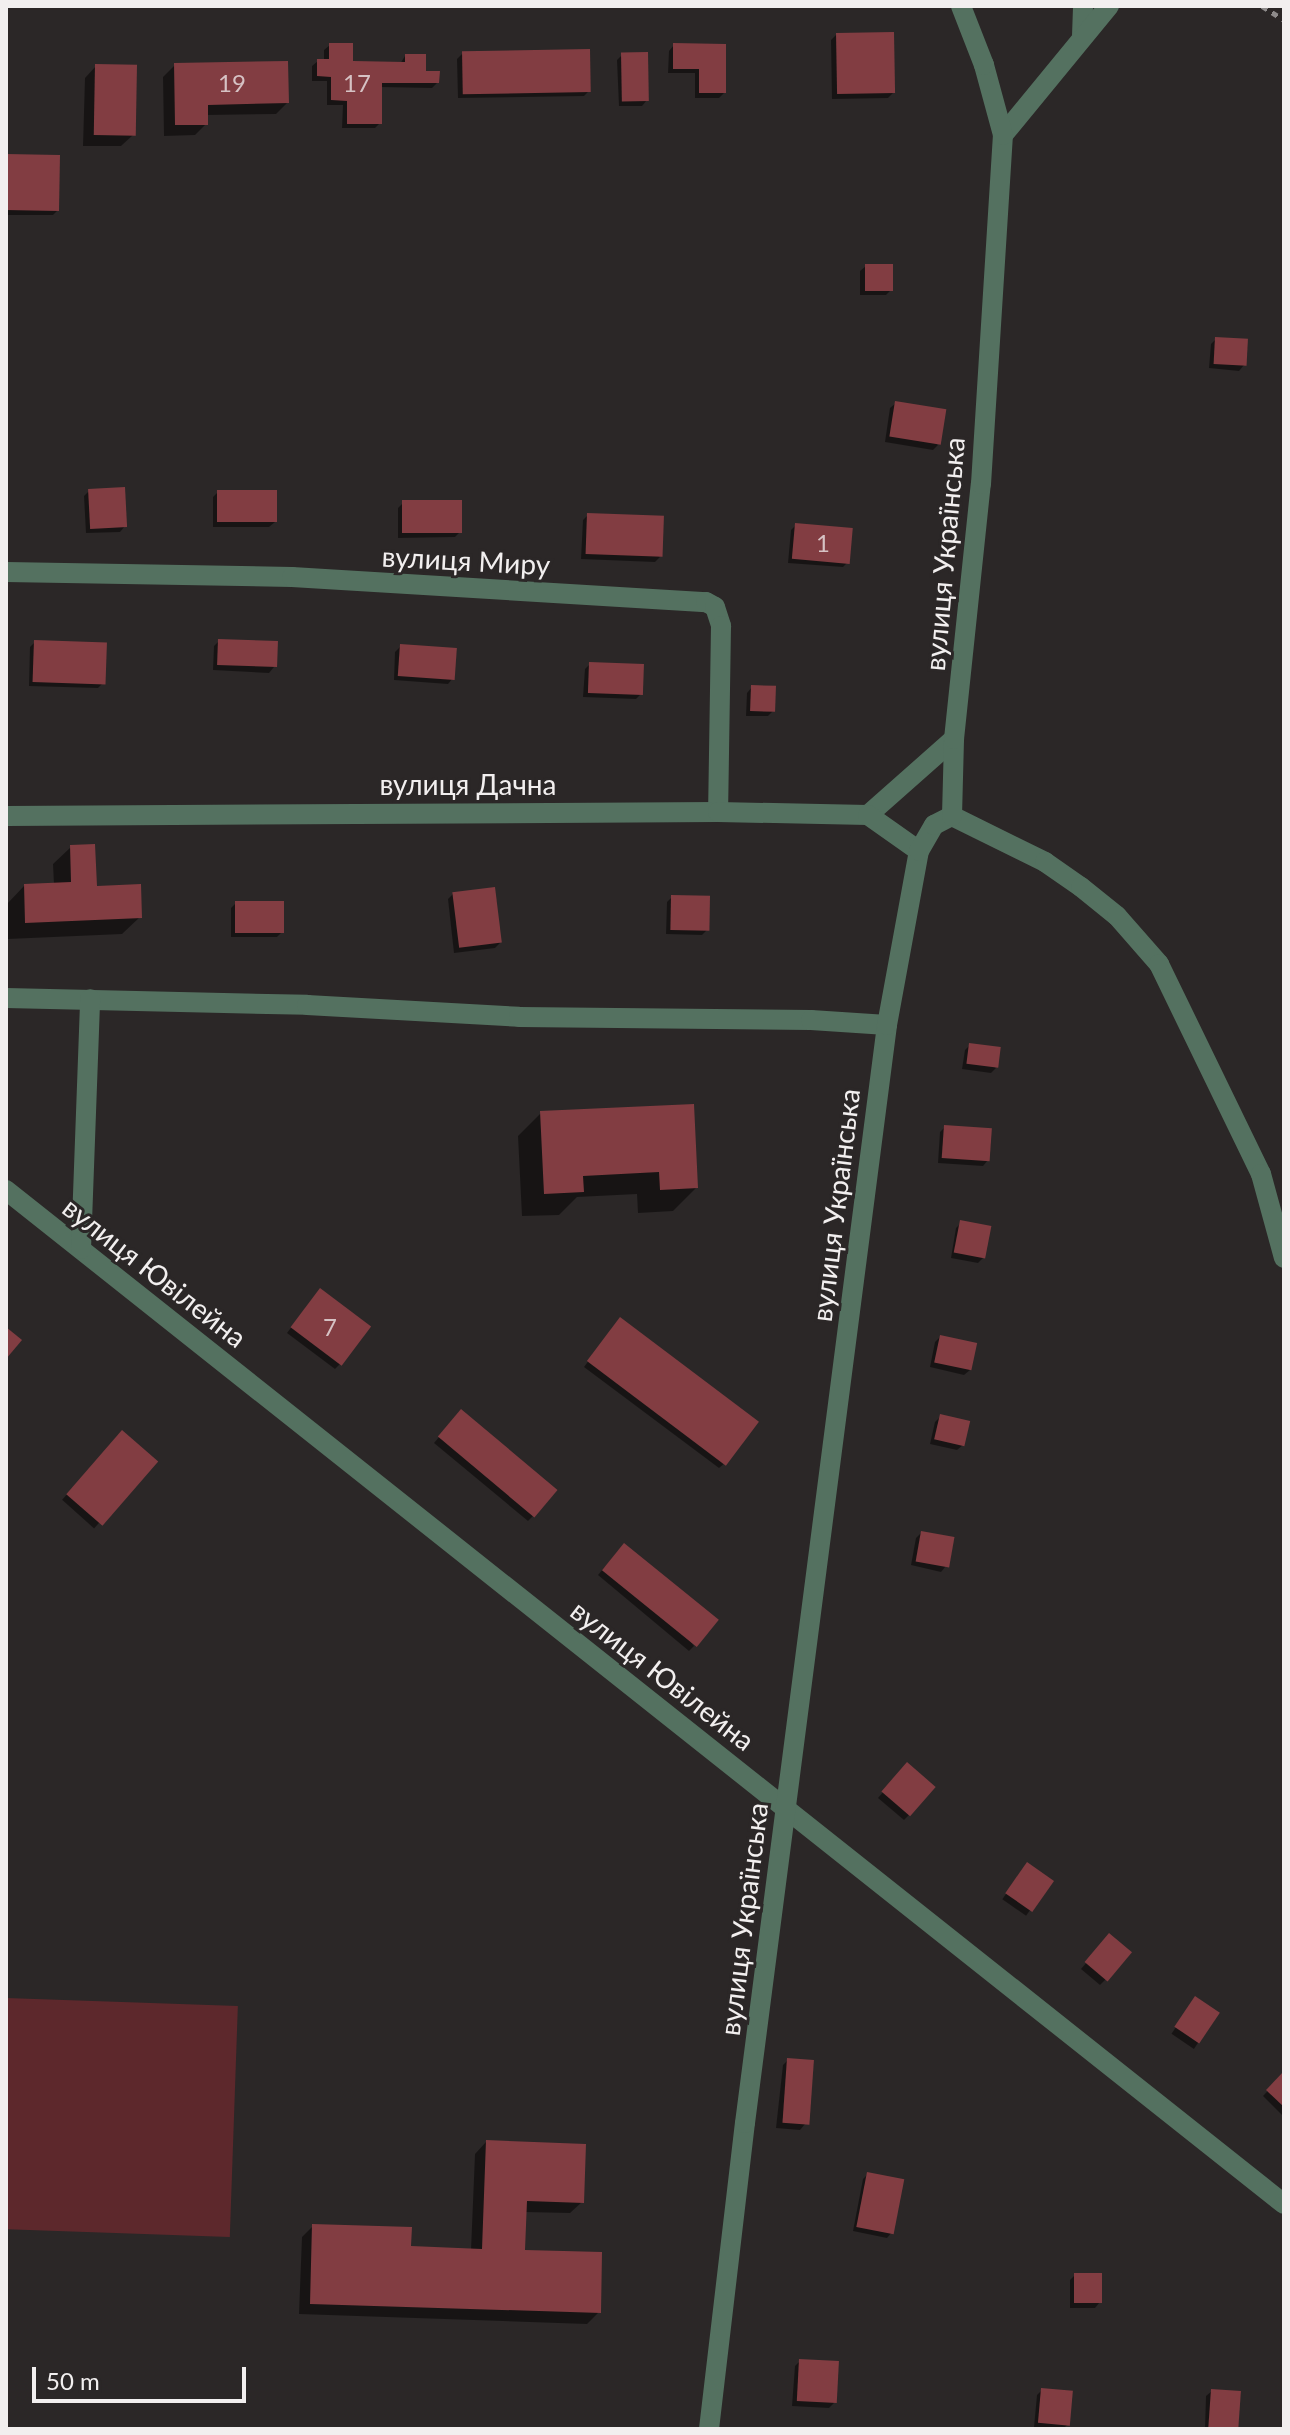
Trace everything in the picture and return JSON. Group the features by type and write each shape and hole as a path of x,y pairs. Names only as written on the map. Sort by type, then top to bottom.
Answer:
{"street":[{"name":"вулиця Українська","path":"709,2429 887,1025 919,851 934,825 952,816 954,739 981,484 1003,135 984,65 961,6"},
{"path":"1082,36 1083,6"},
{"path":"1003,135 1109,6"},
{"name":"вулиця Миру","path":"6,572 292,577 706,602 715,607 721,626 718,812"},
{"path":"919,851 868,815 954,739"},
{"name":"вулиця Дачна","path":"6,816 718,812 868,815"},
{"path":"952,816 1045,862 1069,879 1117,916 1159,964 1261,1174 1284,1258"},
{"path":"6,998 307,1005 519,1017 795,1020 887,1025"},
{"path":"81,1249 90,999"},
{"name":"вулиця Ювілейна","path":"6,1190 1284,2204"}],"path":[{"path":"1262,6 1284,20"}],"shaded area":[{"path":"6,1998 238,2006 230,2237 6,2229"}],"building":[{"path":"894,32 895,93 837,94 836,33"},
{"path":"329,43 353,43 353,61 405,62 405,54 426,54 426,71 440,71 439,83 382,83 382,124 347,124 347,101 331,100 331,77 317,76 317,59 329,59"},
{"path":"673,43 726,44 726,93 699,93 699,69 673,69"},
{"path":"590,49 591,92 463,94 462,51"},
{"path":"621,52 648,52 649,101 622,101"},
{"path":"288,61 289,103 208,105 208,125 175,125 174,63"},
{"path":"95,64 137,65 136,136 94,135"},
{"path":"6,154 60,155 59,211 6,210"},
{"path":"865,264 893,264 893,291 865,291"},
{"path":"1215,337 1248,339 1247,366 1214,364"},
{"path":"895,401 946,409 941,445 889,437"},
{"path":"125,487 127,527 90,529 88,489"},
{"path":"217,490 277,490 277,522 217,522"},
{"path":"402,500 462,500 462,533 402,533"},
{"path":"587,513 664,516 663,557 586,554"},
{"path":"795,523 853,528 850,564 792,559"},
{"path":"218,639 278,641 277,667 217,665"},
{"path":"34,640 107,643 105,685 33,682"},
{"path":"400,644 457,648 455,680 398,676"},
{"path":"589,662 644,664 643,695 588,693"},
{"path":"751,685 776,686 775,712 750,711"},
{"path":"95,844 97,886 141,884 142,918 25,923 24,884 71,882 70,845"},
{"path":"495,887 502,943 459,948 452,892"},
{"path":"671,895 710,896 709,931 670,930"},
{"path":"235,901 284,901 284,933 235,933"},
{"path":"969,1043 1001,1047 998,1068 966,1064"},
{"path":"694,1104 698,1188 660,1190 659,1172 583,1176 584,1192 544,1194 540,1111"},
{"path":"944,1125 992,1128 990,1161 942,1158"},
{"path":"960,1220 991,1226 985,1258 954,1252"},
{"path":"320,1288 371,1327 342,1366 291,1327"},
{"path":"620,1317 759,1422 726,1466 587,1361"},
{"path":"6,1327 22,1340 6,1359"},
{"path":"940,1335 977,1343 971,1370 934,1362"},
{"path":"461,1409 558,1490 534,1518 438,1437"},
{"path":"940,1414 970,1421 964,1446 934,1439"},
{"path":"122,1430 158,1461 102,1526 66,1494"},
{"path":"921,1531 954,1537 949,1567 916,1562"},
{"path":"624,1543 719,1620 697,1647 602,1570"},
{"path":"907,1762 936,1787 910,1816 881,1791"},
{"path":"1027,1862 1054,1881 1032,1912 1005,1893"},
{"path":"1109,1933 1132,1952 1108,1981 1085,1962"},
{"path":"1195,1996 1220,2013 1199,2043 1174,2027"},
{"path":"787,2058 814,2060 809,2125 782,2123"},
{"path":"1284,2071 1284,2107 1266,2090"},
{"path":"486,2140 586,2144 584,2203 527,2201 525,2250 602,2252 601,2313 310,2304 312,2224 412,2227 411,2246 482,2249"},
{"path":"867,2172 904,2179 894,2234 856,2227"},
{"path":"1074,2273 1102,2273 1102,2303 1074,2303"},
{"path":"799,2359 839,2361 837,2403 797,2401"},
{"path":"1041,2388 1073,2391 1070,2426 1038,2423"},
{"path":"1211,2389 1241,2391 1238,2429 1208,2429"}]}
